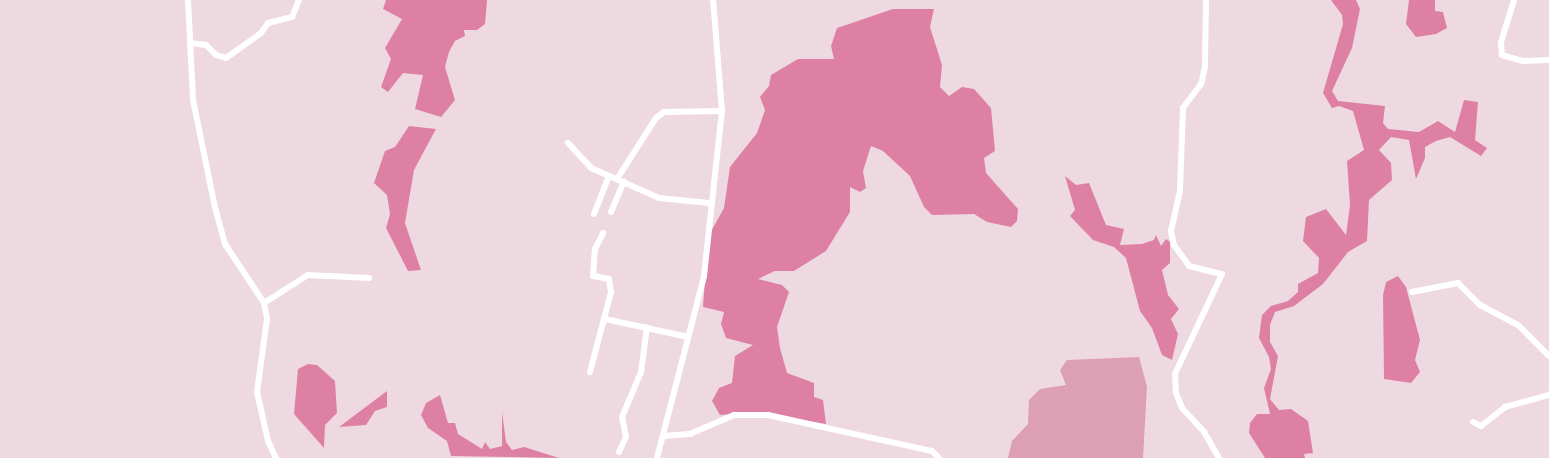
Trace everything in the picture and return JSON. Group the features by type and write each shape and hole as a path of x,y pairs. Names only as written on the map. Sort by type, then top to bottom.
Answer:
{"street":[{"path":"188,0 193,100 225,244 264,303 267,339 257,392 268,441 276,458"},
{"path":"191,44 206,45 226,58 261,33 268,23 292,17 299,0"},
{"path":"657,458 702,291 722,111 712,0"},
{"path":"1206,0 1206,67 1201,84 1183,108 1180,191 1171,231 1174,245 1189,266 1222,274 1175,374 1176,393 1182,408 1204,432 1219,458"},
{"path":"1514,0 1501,42 1502,55 1523,61 1549,60"},
{"path":"617,179 656,118 664,112 722,111"},
{"path":"567,143 590,167 659,198 710,203"},
{"path":"594,214 609,176"},
{"path":"611,212 624,182"},
{"path":"590,372 605,319 610,281 592,276 595,249 603,233"},
{"path":"264,303 308,275 369,278"},
{"path":"1412,292 1458,283 1480,305 1518,325 1549,356"},
{"path":"605,319 688,337"},
{"path":"620,452 626,437 622,417 641,372 647,327"},
{"path":"1473,422 1481,426 1505,407 1549,395"},
{"path":"663,435 690,434 734,415 768,415 936,451 939,458"}],"shaded area":[{"path":"386,0 487,0 485,24 477,30 464,30 465,36 455,41 449,52 445,67 455,100 441,117 415,109 423,75 403,73 388,92 381,87 391,59 385,48 402,19 383,9"},
{"path":"1331,0 1356,0 1360,9 1352,48 1332,91 1338,101 1385,106 1383,123 1388,129 1419,132 1438,121 1455,132 1464,100 1478,102 1475,140 1487,148 1481,156 1450,137 1436,141 1425,147 1425,158 1416,179 1409,140 1391,137 1379,150 1391,163 1392,180 1369,200 1367,241 1348,252 1323,284 1294,306 1275,312 1270,325 1270,342 1278,356 1270,399 1279,410 1291,409 1308,421 1313,453 1304,454 1305,458 1265,458 1249,433 1250,423 1257,414 1270,414 1264,388 1271,369 1269,357 1259,338 1262,315 1271,306 1288,301 1298,292 1298,284 1318,273 1319,258 1303,241 1306,217 1326,209 1346,235 1350,205 1347,161 1364,150 1353,111 1339,106 1332,108 1323,93 1343,24 1342,15"},
{"path":"1409,0 1435,0 1435,11 1443,12 1447,28 1436,34 1416,37 1406,24"},
{"path":"893,9 934,9 930,27 942,65 940,87 949,96 962,87 974,89 991,108 995,151 984,158 986,173 1018,209 1017,221 1011,227 987,222 974,214 932,215 924,207 910,176 883,151 871,146 863,171 866,188 860,192 850,187 850,212 826,251 794,271 775,271 758,279 782,285 789,292 777,327 787,373 814,383 814,397 823,400 826,424 756,412 720,415 712,401 719,388 732,383 735,356 753,345 726,338 721,324 724,312 703,307 708,237 724,208 730,167 757,133 765,110 760,97 769,86 771,75 798,59 834,59 831,46 837,28"},
{"path":"409,126 436,129 414,170 405,223 421,270 408,271 386,228 390,214 387,195 374,183 385,151 395,147"},
{"path":"1065,176 1076,185 1089,183 1106,225 1124,229 1120,245 1142,244 1154,240 1156,235 1161,246 1166,239 1170,242 1170,263 1162,270 1168,295 1179,309 1171,319 1178,334 1172,360 1162,355 1152,328 1140,311 1126,258 1114,247 1093,240 1070,216 1075,210"},
{"path":"1398,276 1406,287 1420,340 1415,360 1420,372 1411,383 1384,379 1383,295 1386,282"},
{"path":"1139,357 1147,387 1143,458 1008,458 1012,441 1028,424 1029,400 1040,389 1066,385 1060,370 1067,360"},
{"path":"308,364 317,365 335,381 337,413 325,425 324,448 294,414 298,369"},
{"path":"387,391 387,407 375,411 366,425 339,427"},
{"path":"440,395 448,423 455,423 458,434 482,449 485,442 490,449 502,446 502,412 506,442 512,450 524,447 559,458 451,456 447,441 428,428 421,415 426,403"}]}
